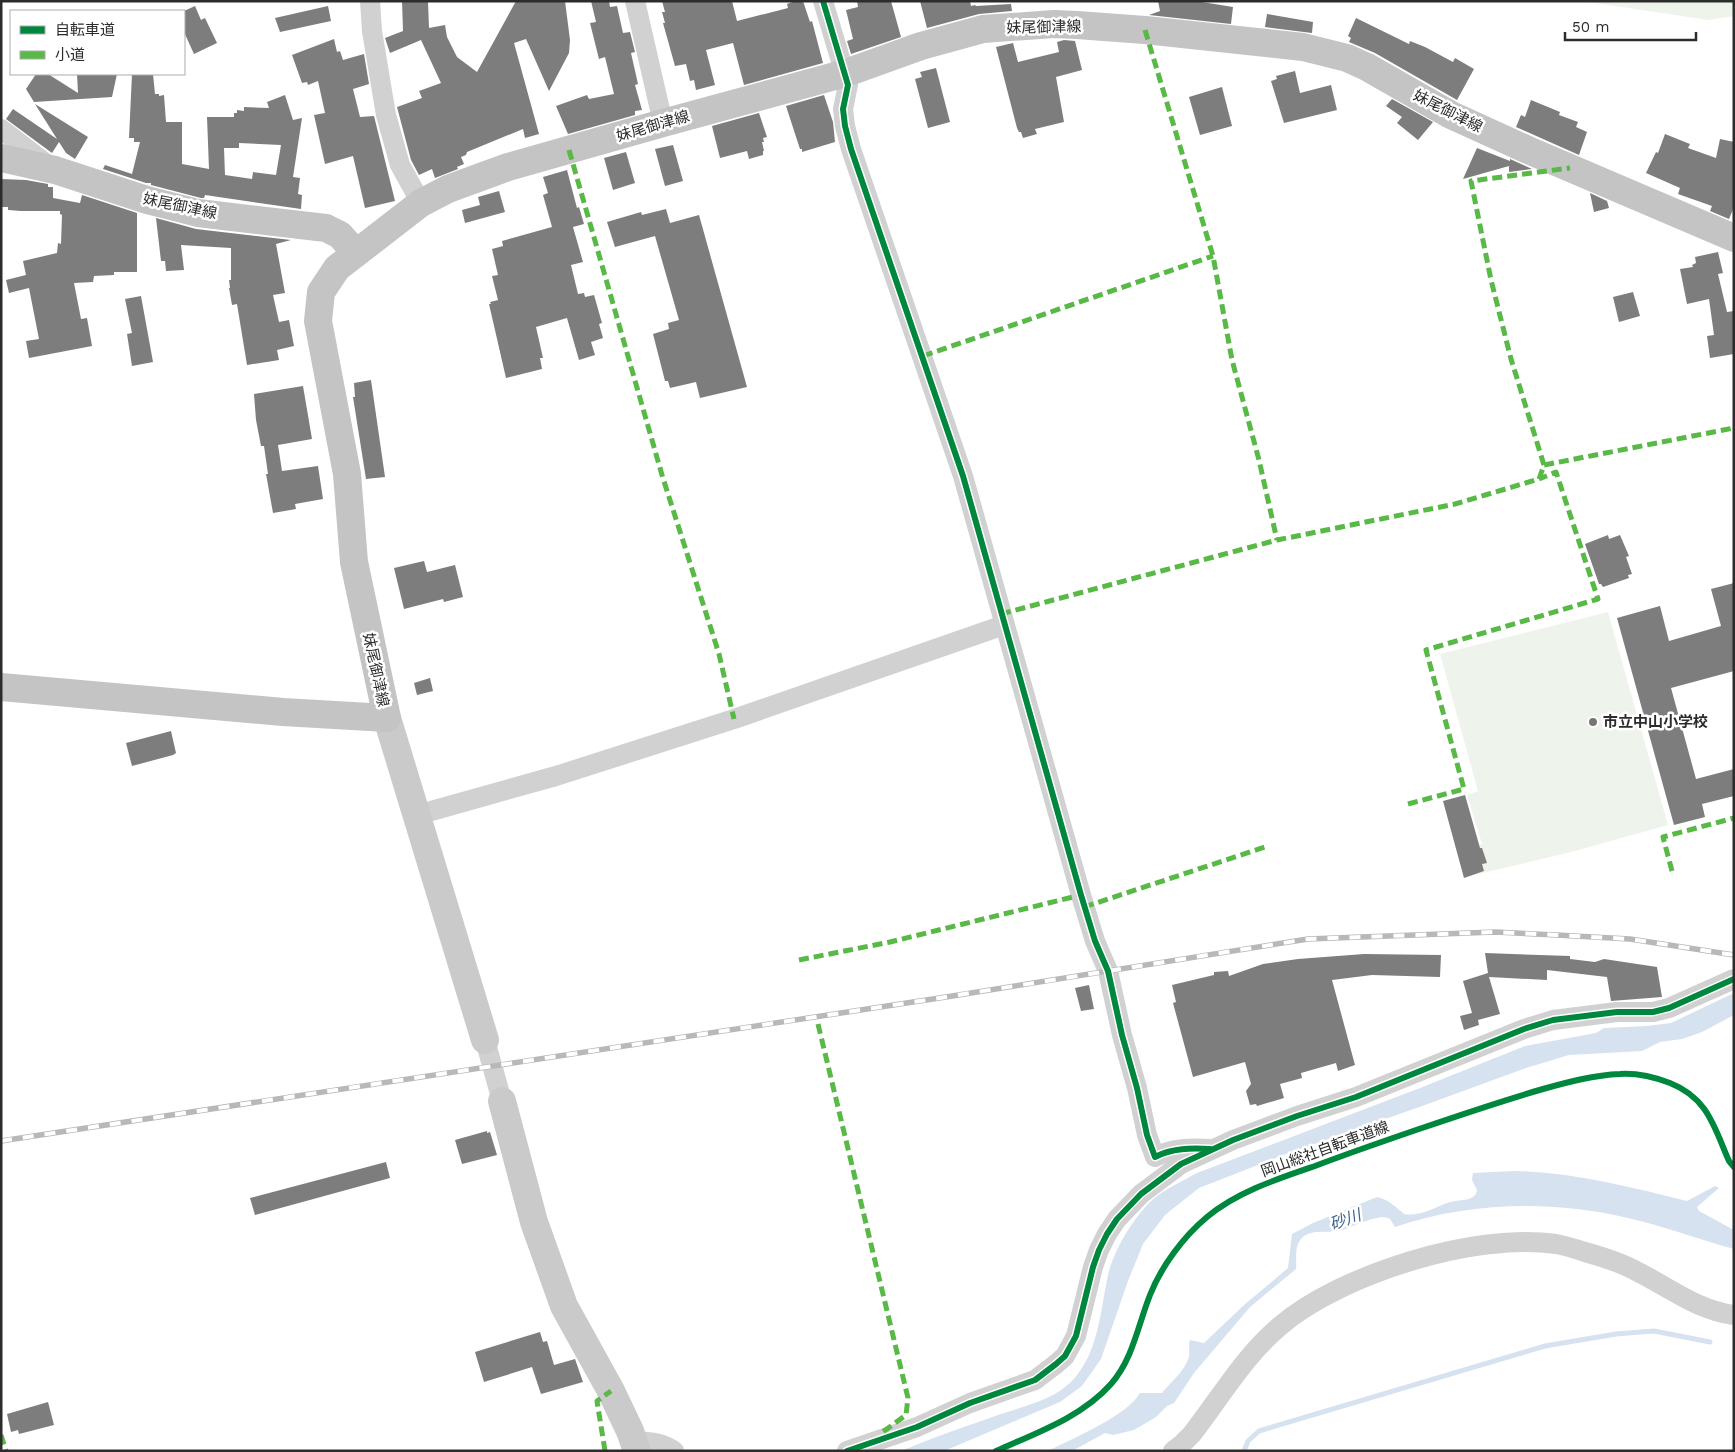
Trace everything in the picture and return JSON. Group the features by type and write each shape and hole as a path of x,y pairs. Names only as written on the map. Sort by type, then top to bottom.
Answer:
{"main road":[{"name":"妹尾御津線","path":"1,687 283,712 387,718 354,562 347,474 318,321 321,292 337,268 421,202 448,188 508,168 663,123 846,73 921,46 983,29 1054,24 1145,30 1303,47 1347,58 1367,67 1452,115 1528,150 1734,238"},
{"name":"妹尾御津線","path":"1,158 56,170 147,200 198,213 326,228 340,235 355,252"}],"street":[{"path":"370,1 372,31 386,115 400,165 421,202"},
{"path":"635,1 663,123"},
{"path":"823,1 846,73 848,85 843,109 851,150 963,476 1081,895 1095,941 1108,971 1147,1135 1155,1157 1165,1152 1178,1150 1210,1149"},
{"path":"1,129 56,170"},
{"path":"417,815 556,776 734,719 1004,625"},
{"path":"387,718 485,1040 534,1222 564,1306 611,1391 630,1430 635,1446 654,1442 665,1445 674,1451"},
{"path":"847,1451 917,1427 970,1403 1026,1384 1046,1373 1065,1356 1076,1336 1096,1258 1107,1234 1117,1219 1141,1194 1181,1164 1210,1149 1297,1116 1356,1097 1524,1029 1553,1020 1617,1012 1653,1012 1669,1008 1734,979"},
{"path":"1173,1451 1192,1434 1251,1355 1280,1326 1306,1307 1332,1292 1368,1276 1461,1249 1513,1242 1558,1244 1627,1266 1697,1305 1719,1313 1734,1315"}],"shaded area":[{"path":"1582,1 1734,1 1734,16 1708,20"},
{"path":"1608,612 1668,825 1575,851 1466,877 1458,851 1482,844 1467,795 1478,791 1440,654"}],"water":[{"path":"1734,993 1734,1015 1702,1032 1682,1039 1660,1042 1642,1051 1569,1055 1526,1068 1286,1154 1199,1188 1165,1215 1143,1244 1101,1359 1082,1386 1060,1402 944,1451 901,1451 1048,1398 1072,1381 1081,1370 1093,1344 1108,1275 1119,1246 1149,1203 1172,1186 1197,1173 1525,1046 1596,1033 1604,1028 1671,1023"},
{"name":"砂川","path":"1514,1171 1579,1177 1687,1201 1715,1186 1719,1188 1697,1207 1699,1211 1734,1230 1734,1249 1628,1218 1570,1208 1540,1206 1481,1208 1423,1219 1395,1227 1390,1219 1380,1217 1342,1230 1314,1232 1301,1239 1297,1246 1296,1269 1250,1307 1194,1373 1174,1403 1167,1406 1156,1417 1134,1430 1113,1435 1105,1433 1072,1451 1048,1451 1112,1418 1133,1402 1140,1393 1162,1393 1185,1366 1189,1356 1190,1340 1204,1343 1244,1305 1288,1268 1292,1234 1313,1223 1377,1197 1395,1206 1404,1214 1422,1213 1450,1202 1473,1197 1477,1190 1472,1180 1473,1173"}],"building":[{"path":"402,1 428,1 429,28 445,25 447,37 457,57 477,72 516,1 565,1 570,40 569,53 549,91 526,39 514,43 539,134 525,138 523,129 467,152 466,155 461,157 464,164 457,167 458,169 435,178 432,169 419,175 411,160 397,107 422,98 419,91 441,83 421,40 390,53 385,38 403,31"},
{"path":"591,1 609,1 610,7 617,6 623,33 630,32 635,52 631,53 638,84 635,85 642,110 635,111 635,115 568,134 556,106 587,95 589,99 614,94 605,57 599,59 590,23 596,22"},
{"path":"662,1 732,1 737,21 788,8 787,4 803,1 810,22 812,21 823,63 744,85 733,43 706,50 715,85 696,90 694,80 690,81 686,64 675,66 663,23 665,23 662,12 665,12"},
{"path":"857,1 891,1 901,37 851,54 847,41 853,39 846,10 858,7"},
{"path":"920,1 970,1 971,6 1011,4 1012,11 979,14 927,28"},
{"path":"1158,1 1196,1 1233,7 1231,24 1149,15 1160,11"},
{"path":"195,6 201,20 205,18 217,43 194,54 185,34 185,11"},
{"path":"328,6 331,21 280,32 275,18"},
{"path":"1267,14 1313,22 1312,33 1265,27"},
{"path":"1356,18 1409,44 1410,41 1425,47 1453,62 1455,58 1474,69 1457,100 1375,53 1349,42 1351,38 1348,36"},
{"path":"334,39 337,52 340,51 343,60 364,54 369,84 353,89 360,117 374,116 395,201 365,208 353,156 325,164 314,115 325,113 318,81 308,85 307,82 302,83 292,55"},
{"path":"1064,40 1075,41 1082,70 1056,77 1064,122 1035,129 1037,134 1023,138 1017,128 996,47 1013,43 1018,62 1059,52 1057,42"},
{"path":"936,68 950,122 928,128 915,79 922,77 920,72"},
{"path":"1295,71 1300,93 1331,85 1337,110 1284,123 1271,81 1277,79 1276,76"},
{"path":"35,75 50,75 78,93 77,75 117,75 112,97 34,102 26,89"},
{"path":"132,75 153,75 155,94 159,94 159,96 164,95 166,122 182,122 182,164 209,169 207,117 234,117 234,113 237,113 237,110 244,111 244,107 269,108 267,102 285,95 293,120 302,118 293,177 300,178 298,194 302,195 301,209 205,195 204,198 201,198 151,185 151,183 103,169 105,165 132,174 140,142 134,142 134,138 129,138","holes":["239,143 281,145 276,175 253,172 252,179 225,175 224,148 239,148"]},
{"path":"1222,87 1232,126 1200,135 1189,97"},
{"path":"824,95 833,122 835,142 802,152 786,106"},
{"path":"1392,99 1433,122 1418,140 1397,123 1402,117 1386,106"},
{"path":"1531,100 1560,112 1559,115 1578,122 1576,127 1587,132 1579,155 1516,127 1521,115 1525,117"},
{"path":"35,104 88,137 75,159 66,153 59,142 52,153 6,119 13,109 57,139"},
{"path":"759,113 767,137 763,138 764,142 762,142 763,155 749,159 747,151 720,158 712,126"},
{"path":"1665,134 1690,144 1688,148 1716,158 1720,139 1734,142 1734,207 1729,219 1710,211 1712,206 1678,194 1680,188 1646,173 1656,152 1658,153"},
{"path":"673,145 683,181 665,186 655,149"},
{"path":"1477,148 1532,169 1509,172 1509,166 1463,179"},
{"path":"626,152 635,183 613,190 604,158"},
{"path":"567,170 577,208 579,207 584,224 573,227 583,262 571,265 578,294 584,293 585,297 594,295 602,323 599,324 603,338 591,342 595,355 579,360 567,318 536,327 543,358 540,358 542,369 506,378 489,304 498,300 492,276 498,275 492,249 503,246 502,241 552,227 543,195 548,193 543,177"},
{"path":"1,179 26,180 48,184 48,187 53,187 53,198 80,203 82,195 137,213 137,272 114,272 114,275 94,276 93,282 74,283 81,319 87,318 92,346 29,358 26,341 39,339 29,288 9,293 6,280 26,275 23,261 57,253 58,243 61,244 62,215 60,211 21,211 8,210 8,207 1,207"},
{"path":"499,191 505,212 465,223 462,210 480,205 478,197"},
{"path":"1590,193 1607,201 1609,208 1594,212"},
{"path":"666,209 670,223 699,215 747,387 700,398 696,382 670,388 668,381 665,381 653,334 669,329 668,323 679,320 655,236 615,247 607,222 641,212 642,215"},
{"path":"156,218 196,229 291,240 276,244 285,293 273,295 279,322 289,320 294,346 277,350 279,360 247,365 237,304 232,305 229,288 229,280 231,280 231,248 181,245 184,270 166,271 165,261 161,261"},
{"path":"1718,252 1723,273 1718,274 1727,312 1734,311 1734,354 1710,358 1707,336 1714,335 1709,299 1687,304 1680,269 1693,267 1692,265 1696,263 1695,257"},
{"path":"1633,292 1640,316 1619,322 1613,297"},
{"path":"141,296 153,362 132,366 127,334 132,333 125,299"},
{"path":"371,380 385,477 366,479 353,397 355,397 354,383"},
{"path":"303,386 312,439 278,445 282,471 318,466 323,499 295,504 296,509 273,513 266,474 268,474 264,446 261,446 256,420 254,394"},
{"path":"1608,535 1609,539 1620,535 1629,556 1626,557 1632,574 1628,575 1629,578 1603,587 1599,584 1585,544"},
{"path":"424,561 427,572 455,565 463,597 444,602 443,599 404,609 394,568"},
{"path":"1734,583 1734,671 1671,688 1696,779 1734,769 1734,796 1702,804 1705,817 1674,825 1617,618 1660,606 1669,641 1721,626 1711,589"},
{"path":"430,678 433,691 417,695 414,683"},
{"path":"171,731 176,753 132,766 126,743"},
{"path":"1465,795 1480,848 1482,848 1487,863 1482,864 1484,871 1464,878 1443,801"},
{"path":"1485,953 1570,956 1570,959 1595,962 1604,959 1657,967 1662,997 1611,1001 1607,977 1547,970 1547,980 1489,977 1500,1014 1478,1020 1479,1025 1464,1030 1460,1016 1472,1013 1463,981 1488,973"},
{"path":"1364,954 1441,955 1440,977 1372,975 1332,980 1355,1065 1338,1071 1336,1063 1301,1073 1302,1078 1280,1084 1284,1098 1257,1106 1256,1104 1250,1105 1246,1091 1251,1084 1245,1062 1193,1077 1173,1003 1176,1002 1172,985 1214,975 1214,972 1228,971 1229,976 1263,964 1298,959"},
{"path":"1089,985 1094,1009 1081,1011 1075,988"},
{"path":"487,1131 487,1133 490,1132 497,1155 462,1164 455,1140"},
{"path":"386,1162 390,1178 255,1215 250,1198"},
{"path":"540,1332 543,1342 547,1341 554,1365 575,1359 583,1382 541,1394 532,1367 484,1382 475,1352"},
{"path":"48,1402 54,1425 19,1434 18,1430 11,1432 7,1414"}],"waterway":[{"path":"1244,1451 1248,1441 1259,1431 1545,1346 1616,1334 1654,1331 1710,1342"}],"railway":[{"path":"1,1141 946,997 1308,939 1495,932 1630,939 1734,955"}],"marked path":[{"path":"1145,30 1213,256 1232,360 1259,460 1277,540"},
{"path":"569,150 662,475 719,654 734,719"},
{"path":"1544,465 1511,359 1491,280 1471,181 1570,168"},
{"path":"923,356 1213,256"},
{"path":"1001,614 1277,540 1455,504 1539,479 1544,465 1734,428"},
{"path":"1408,804 1464,789 1426,650 1598,599 1556,472 1539,479"},
{"path":"1672,871 1663,837 1734,818"},
{"path":"1084,907 1268,846"},
{"path":"799,960 890,942 1081,895"},
{"path":"818,1024 908,1398 906,1415 880,1434"},
{"path":"605,1451 597,1401 611,1391"},
{"path":"1,1435 6,1451"}],"cycle path":[{"path":"823,1 848,85 843,109 851,149 963,476 1081,895 1095,941 1108,971 1147,1135 1155,1157 1175,1150 1210,1149"},
{"path":"847,1451 917,1427 970,1403 1035,1380 1056,1364 1065,1356 1076,1336 1093,1267 1107,1234 1117,1219 1141,1194 1181,1164 1233,1140 1297,1116 1356,1097 1524,1029 1553,1020 1617,1012 1653,1012 1669,1008 1734,979"},
{"name":"岡山総社自転車道線","path":"996,1451 1058,1423 1099,1396 1111,1384 1125,1364 1155,1284 1181,1243 1198,1225 1219,1208 1244,1193 1272,1181 1512,1098 1581,1079 1620,1074 1639,1075 1664,1081 1683,1089 1693,1097 1701,1105 1714,1125 1729,1161 1734,1167"}],"place":[{"name":"市立中山小学校","path":"1593,722"}]}
